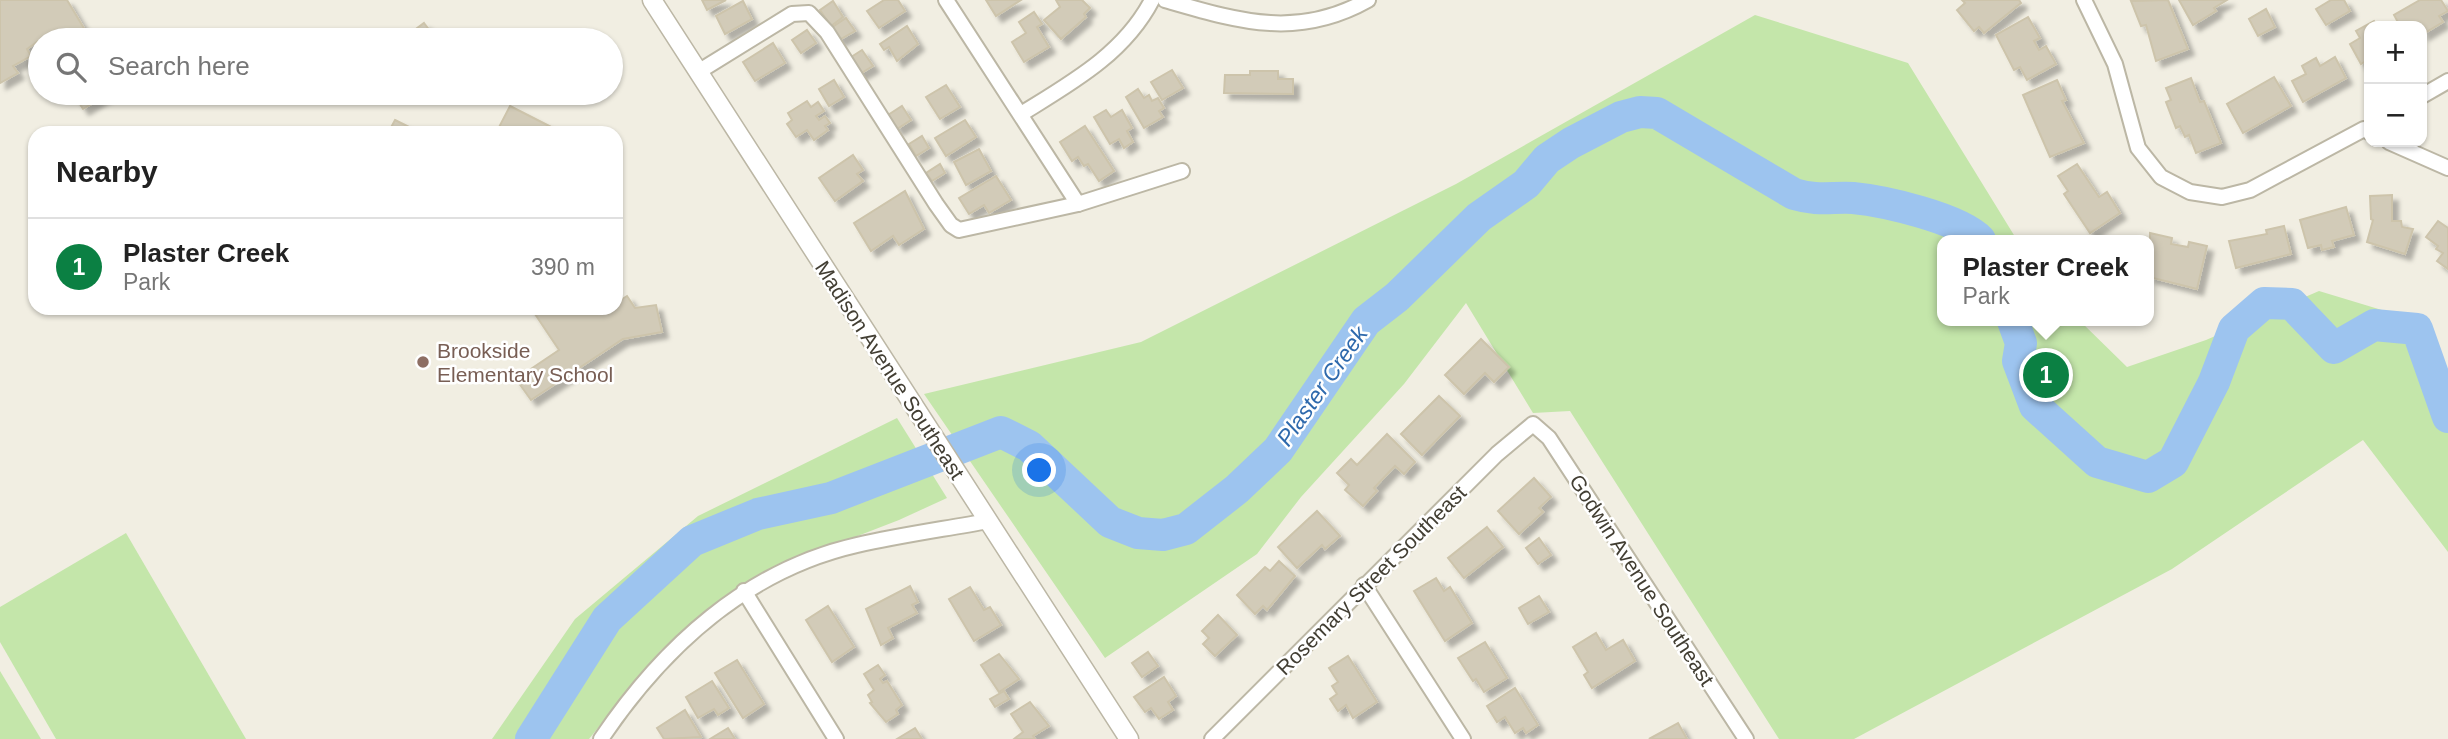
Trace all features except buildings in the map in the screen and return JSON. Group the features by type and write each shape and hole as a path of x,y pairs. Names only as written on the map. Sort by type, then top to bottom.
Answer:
{"street":[{"name":"Madison Avenue Southeast","path":"652,0 1129,739"},
{"path":"946,0 1078,204"},
{"path":"1021,114 1063,89 1121,44 1140,22 1152,0"},
{"path":"1165,0 1230,19 1266,25 1307,22 1347,12 1368,0"},
{"path":"2084,0 2115,64 2138,148 2161,177 2190,192 2222,197 2250,190 2364,131"},
{"path":"698,72 792,14 809,13 827,32 951,225 959,230 1078,204 1182,171"},
{"path":"2427,93 2448,81"},
{"path":"2400,147 2448,168"},
{"name":"Rosemary Street Southeast","path":"1212,739 1497,454 1533,424"},
{"name":"Godwin Avenue Southeast","path":"1533,424 1549,438 1746,739"},
{"path":"601,739 642,683 683,640 744,591 803,563 855,545 988,521"},
{"path":"1364,585 1463,739"},
{"path":"744,591 836,739"}],"green space":[{"name":"Plaster Creek","path":"1755,15 1908,63 2014,235 1937,235 1937,326 2085,326 2127,367 2206,340 2319,291 2395,314 2448,384 2448,552 2363,440 2172,569 1854,739 1779,739 1570,411 1533,413 1466,303 1404,384 1301,497 1257,554 1105,658 924,394 1141,342 1456,184"},
{"path":"897,418 947,498 899,520 780,566 732,592 661,650 589,739 492,739 575,619 698,516"},
{"path":"126,533 246,739 56,739 0,642 0,607"},
{"path":"0,671 41,739 0,739"}],"waterway":[{"name":"Plaster Creek","path":"531,739 607,619 692,541 758,514 831,498 1001,432 1029,446 1110,522 1138,533 1163,535 1186,529 1237,489 1278,450 1366,321 1397,297 1479,217 1526,184 1547,159 1621,117 1640,112 1657,113 1794,194 1817,198 1853,198 1901,207 1939,218 1974,235"},
{"name":"Plaster Creek","path":"2015,326 2021,343 2018,361 2035,406 2097,462 2148,477 2173,462 2214,382 2234,329 2264,303 2292,304 2334,348 2374,325 2417,329 2448,417"}],"place":[{"name":"Brookside Elementary School","path":"423,362"},
{"name":"Plaster Creek","path":"2046,375"}]}
